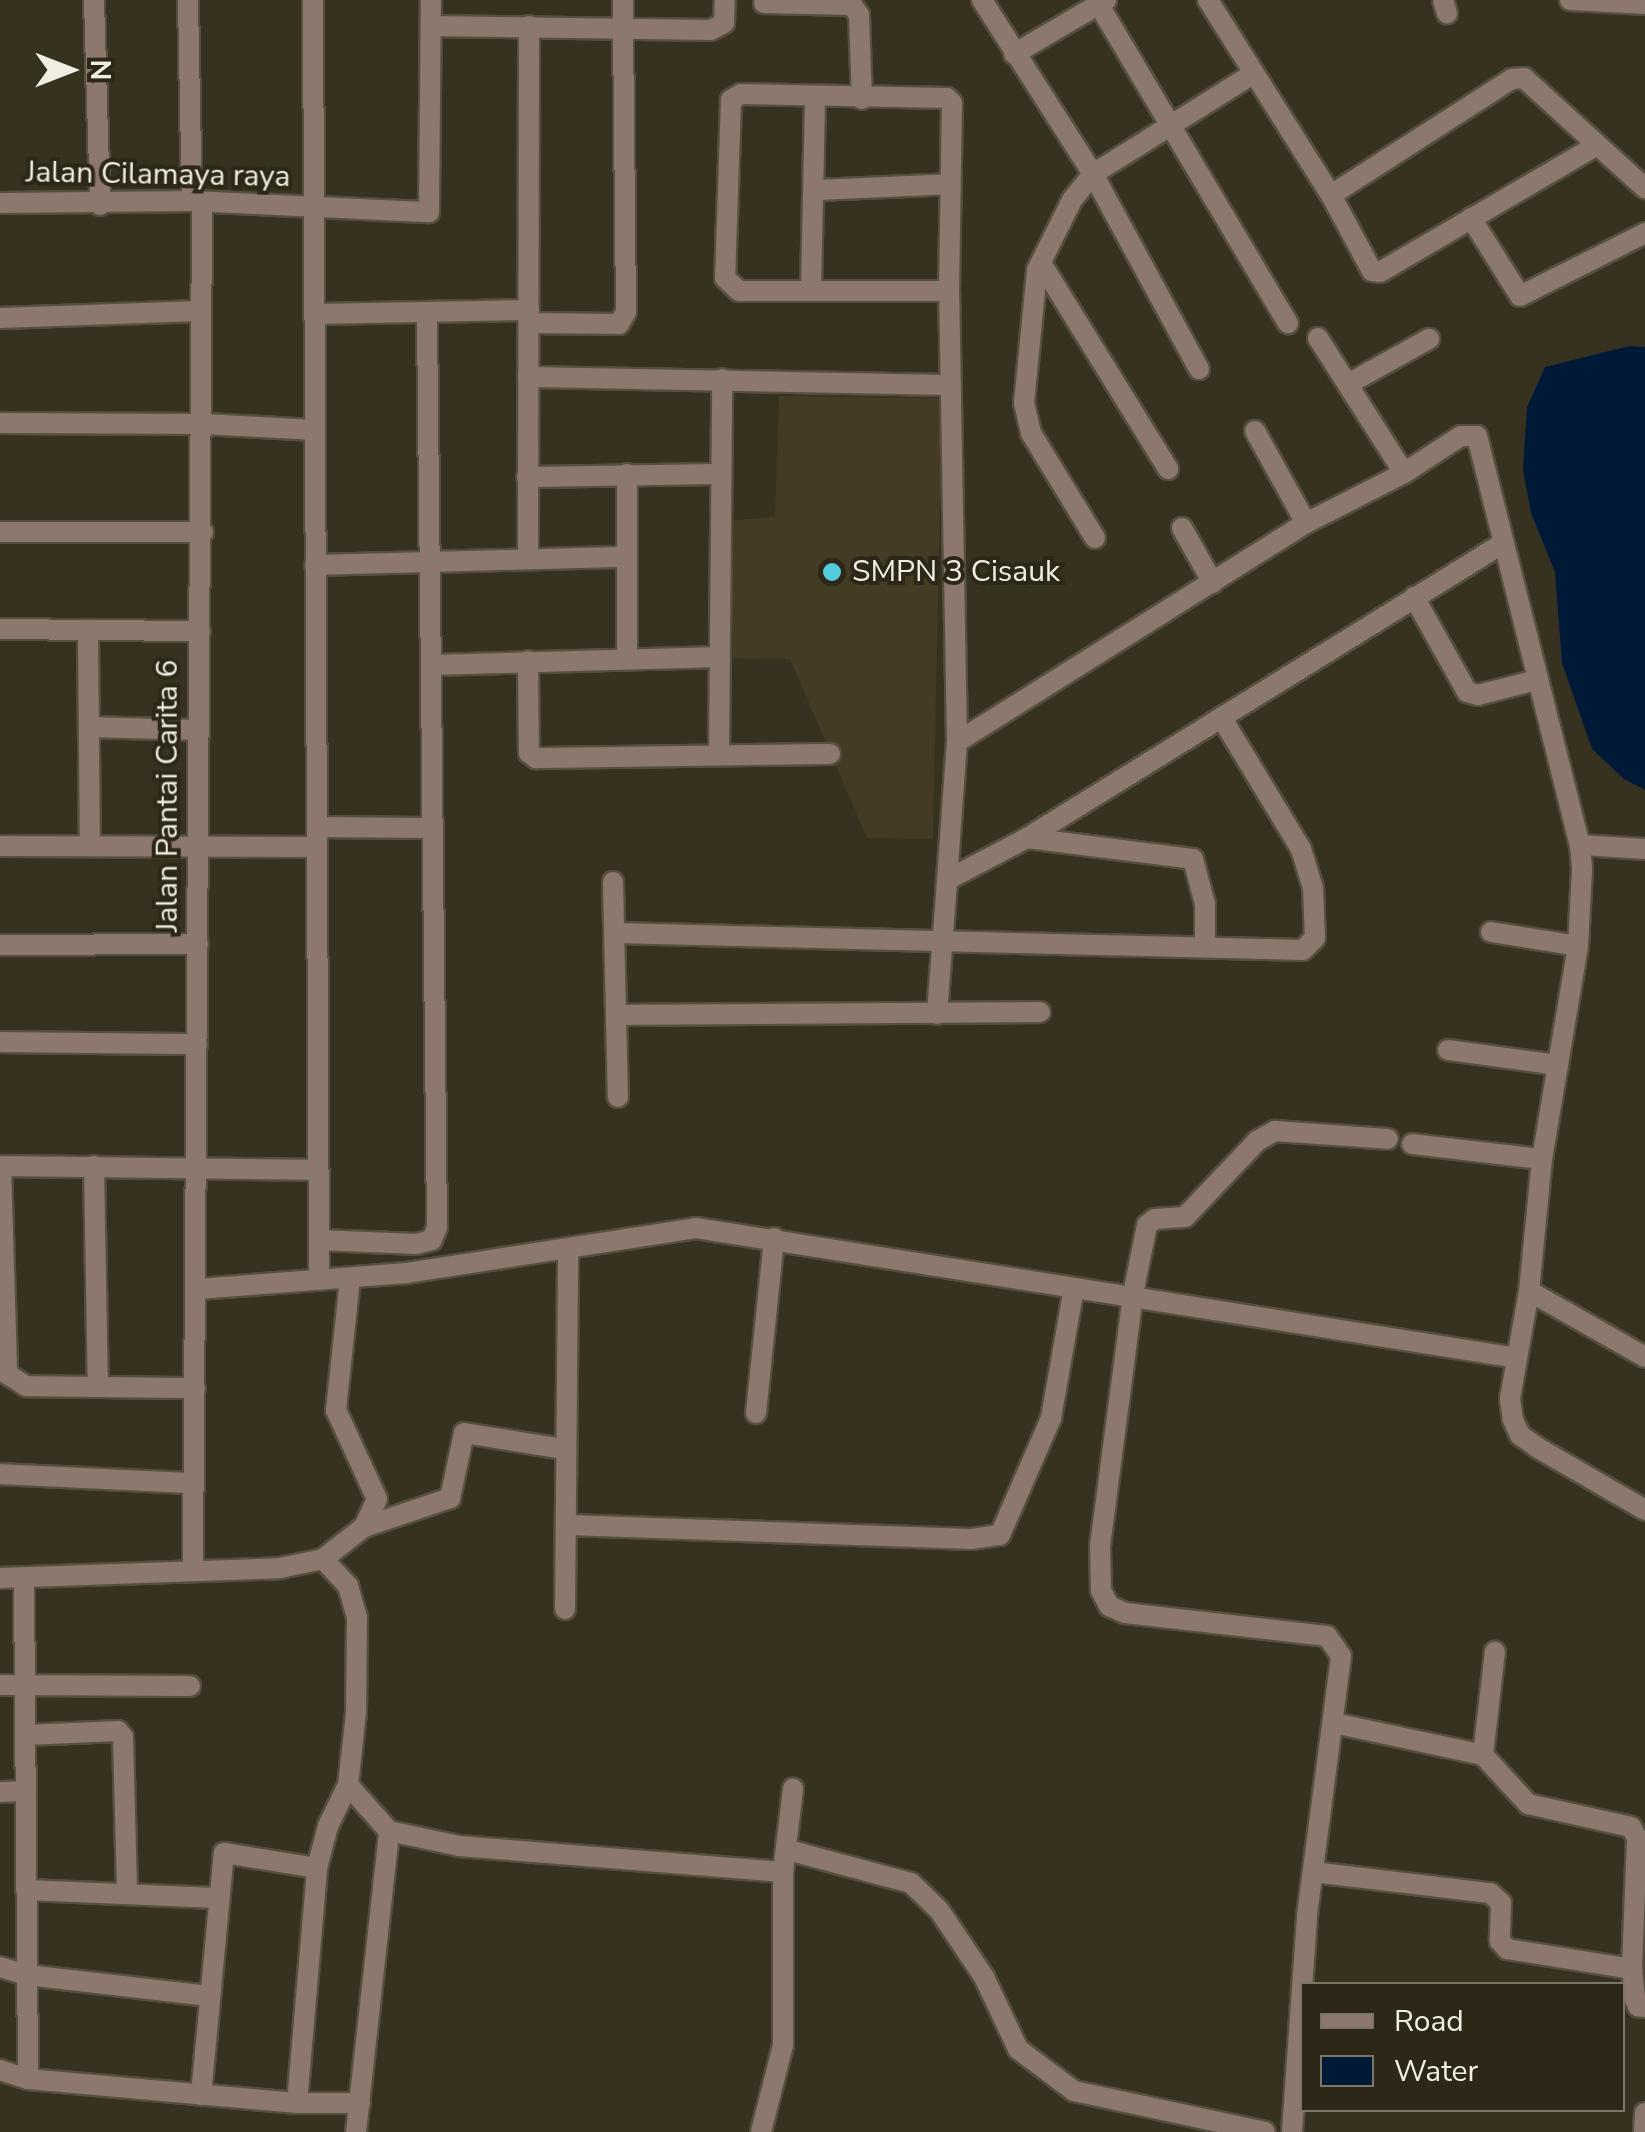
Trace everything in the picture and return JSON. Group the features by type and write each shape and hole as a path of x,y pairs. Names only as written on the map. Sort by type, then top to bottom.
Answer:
{"street":[{"path":"94,0 100,205"},
{"name":"Jalan Cilamaya raya","path":"188,0 204,424"},
{"path":"313,0 319,1280"},
{"path":"431,0 431,26 710,30 724,23 724,0"},
{"path":"315,314 427,313 619,324 626,312 623,0"},
{"path":"982,0 1093,174 1199,369"},
{"path":"1208,0 1331,195 1372,271 1380,272 1596,146"},
{"path":"1570,0 1645,4"},
{"path":"1014,54 1100,2 1168,125 1288,323"},
{"path":"764,4 852,5 860,14 862,99"},
{"name":"Jalan Cilamaya raya","path":"0,203 100,205 197,201 429,212 431,26"},
{"path":"528,559 529,26"},
{"path":"1095,538 1027,420 1033,290 1040,263 1072,200 1093,174 1253,74"},
{"path":"1331,195 1512,80 1524,78 1645,188"},
{"path":"937,1014 957,742 949,291 952,103 947,98 741,94 730,100 725,278 739,290 949,291"},
{"path":"811,290 815,98"},
{"path":"815,190 950,184"},
{"path":"1471,218 1520,296 1645,233"},
{"path":"1040,263 1168,468"},
{"path":"0,318 200,311"},
{"path":"319,1240 416,1244 432,1240 437,1227 427,313"},
{"path":"1318,338 1404,473"},
{"path":"1348,384 1429,339"},
{"path":"528,377 951,385"},
{"path":"718,754 722,378"},
{"path":"0,423 204,424 315,430"},
{"name":"Jalan Pantai Carita 6","path":"193,1569 190,1483 198,1288 197,730 204,424"},
{"path":"1255,432 1306,523"},
{"path":"957,742 1306,523 1404,473 1461,436 1477,436 1580,845 1578,946 1542,1159 1528,1291 1510,1399 1520,1435 1645,1510"},
{"path":"626,656 627,474"},
{"path":"527,477 720,474"},
{"path":"1182,528 1213,583"},
{"path":"0,532 204,532"},
{"path":"947,880 1027,838 1502,544"},
{"path":"315,564 627,557"},
{"path":"1414,597 1466,692 1478,695 1537,680"},
{"path":"0,630 200,630"},
{"path":"88,630 90,845"},
{"path":"432,665 626,656 719,657"},
{"path":"528,661 529,753 536,758 830,754"},
{"path":"615,933 1302,950 1315,938 1313,888 1300,849 1221,718"},
{"path":"89,727 197,730"},
{"path":"0,846 198,847 430,828"},
{"path":"1027,838 1193,859 1204,904 1206,947"},
{"path":"1580,845 1645,849"},
{"path":"613,882 618,1096"},
{"path":"1491,932 1578,946"},
{"path":"0,945 198,944"},
{"path":"618,1015 1040,1012"},
{"path":"0,1042 197,1044"},
{"path":"1448,1050 1558,1066"},
{"path":"1304,1982 1313,1872 1341,1656 1327,1636 1125,1613 1109,1606 1101,1590 1100,1546 1133,1294 1147,1225 1155,1219 1185,1217 1265,1134 1275,1131 1388,1139"},
{"path":"1412,1144 1542,1159"},
{"path":"195,1388 26,1386 7,1374 0,1166 317,1170"},
{"path":"94,1166 98,1387"},
{"path":"198,1288 350,1279 696,1228 774,1238 946,1272 1133,1294 1517,1358"},
{"path":"756,1413 774,1238"},
{"path":"565,1609 568,1525 563,1449 568,1249"},
{"path":"350,1279 336,1410 378,1499 364,1527"},
{"path":"568,1525 971,1538 1000,1534 1051,1418 1074,1288"},
{"path":"1528,1291 1645,1357"},
{"path":"0,1578 280,1568 323,1559 364,1527 450,1498 464,1434 563,1449"},
{"path":"0,1474 190,1483"},
{"path":"297,2103 316,1868 328,1826 348,1785 356,1713 357,1618 348,1586 323,1559"},
{"path":"24,1578 28,2080"},
{"path":"1483,1755 1495,1652"},
{"path":"0,1686 190,1686"},
{"path":"1334,1722 1483,1755 1528,1804 1631,1826 1637,1838 1634,1999 1638,2006 1645,2006"},
{"path":"25,1735 118,1730 123,1737 127,1892"},
{"path":"348,1785 388,1831 494,1850 783,1872"},
{"path":"761,2132 784,2045 783,1872 792,1789"},
{"path":"0,1792 25,1792"},
{"path":"356,2132 388,1831"},
{"path":"788,1850 911,1883 940,1910 984,1978 1018,2049 1074,2091 1264,2132"},
{"path":"201,2094 224,1853 316,1868"},
{"path":"1313,1872 1490,1893 1501,1904 1500,1941 1507,1949 1632,1969"},
{"path":"26,1890 218,1898"},
{"path":"0,1967 27,1975 210,1996"},
{"path":"1292,2132 1300,2033"},
{"path":"0,2070 28,2080 297,2103 360,2103"},
{"path":"1644,2132 1645,2113"}],"shaded area":[{"name":"SMPN 3 Cisauk","path":"779,396 942,398 933,839 867,838 790,659 726,658 723,521 775,517"}],"water":[{"path":"1629,346 1645,347 1645,790 1624,779 1592,749 1562,663 1555,572 1531,513 1523,470 1527,407 1545,367"}],"place":[{"name":"SMPN 3 Cisauk","path":"832,572"}]}
